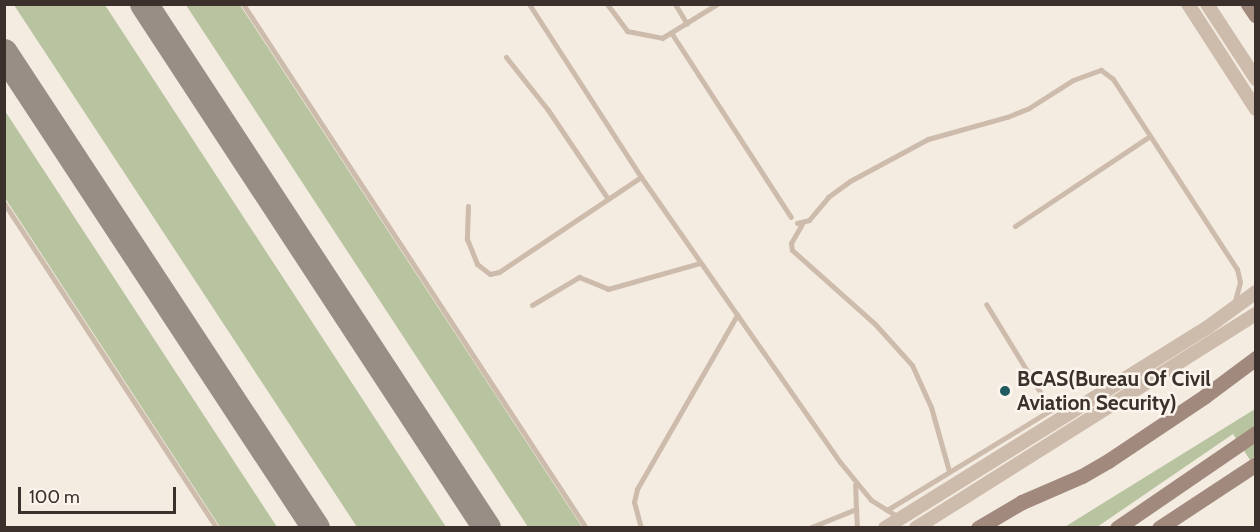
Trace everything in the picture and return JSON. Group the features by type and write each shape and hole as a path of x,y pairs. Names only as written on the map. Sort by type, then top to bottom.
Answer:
{"main road":[{"path":"1248,4 1256,16"},
{"path":"978,528 1022,502 1082,476 1108,461 1205,396 1256,358"},
{"path":"1117,528 1256,433"},
{"path":"1159,528 1256,464"}],"street":[{"path":"1188,4 1256,109"},
{"path":"1207,4 1256,79"},
{"path":"885,528 1231,311 1256,292"},
{"path":"916,528 1256,314"}],"lane":[{"path":"243,4 586,528"},
{"path":"529,4 641,177 854,482 886,510 899,518"},
{"path":"607,4 627,31 657,38 672,34 717,4"},
{"path":"675,4 687,24"},
{"path":"672,34 791,217"},
{"path":"506,57 548,110 608,199"},
{"path":"949,471 931,407 908,358 839,291 792,250 791,243 800,224 809,220 828,197 850,181 928,139 1007,117 1029,108 1073,80 1096,70 1105,72 1113,79 1237,269 1240,282 1231,311"},
{"path":"1016,226 1150,135"},
{"path":"468,206 467,239 477,264 490,274 499,272 641,177"},
{"path":"4,203 217,528"},
{"path":"532,305 579,277 608,289 700,263"},
{"path":"886,510 1051,410 986,304"},
{"path":"641,528 634,502 637,489 737,315"},
{"path":"854,482 857,528"},
{"path":"809,528 856,509"}],"green space":[{"path":"14,5 105,5 446,527 357,527"},
{"path":"186,5 240,5 582,527 528,527"},
{"path":"5,111 277,527 220,527 5,198"},
{"path":"1255,409 1255,456 1250,460 1233,434 1097,527 1063,528"}],"taxiway":[{"path":"144,4 487,528"},
{"path":"4,53 316,528"}],"place":[{"name":"BCAS(Bureau Of Civil Aviation Security)","path":"1005,391"}]}
